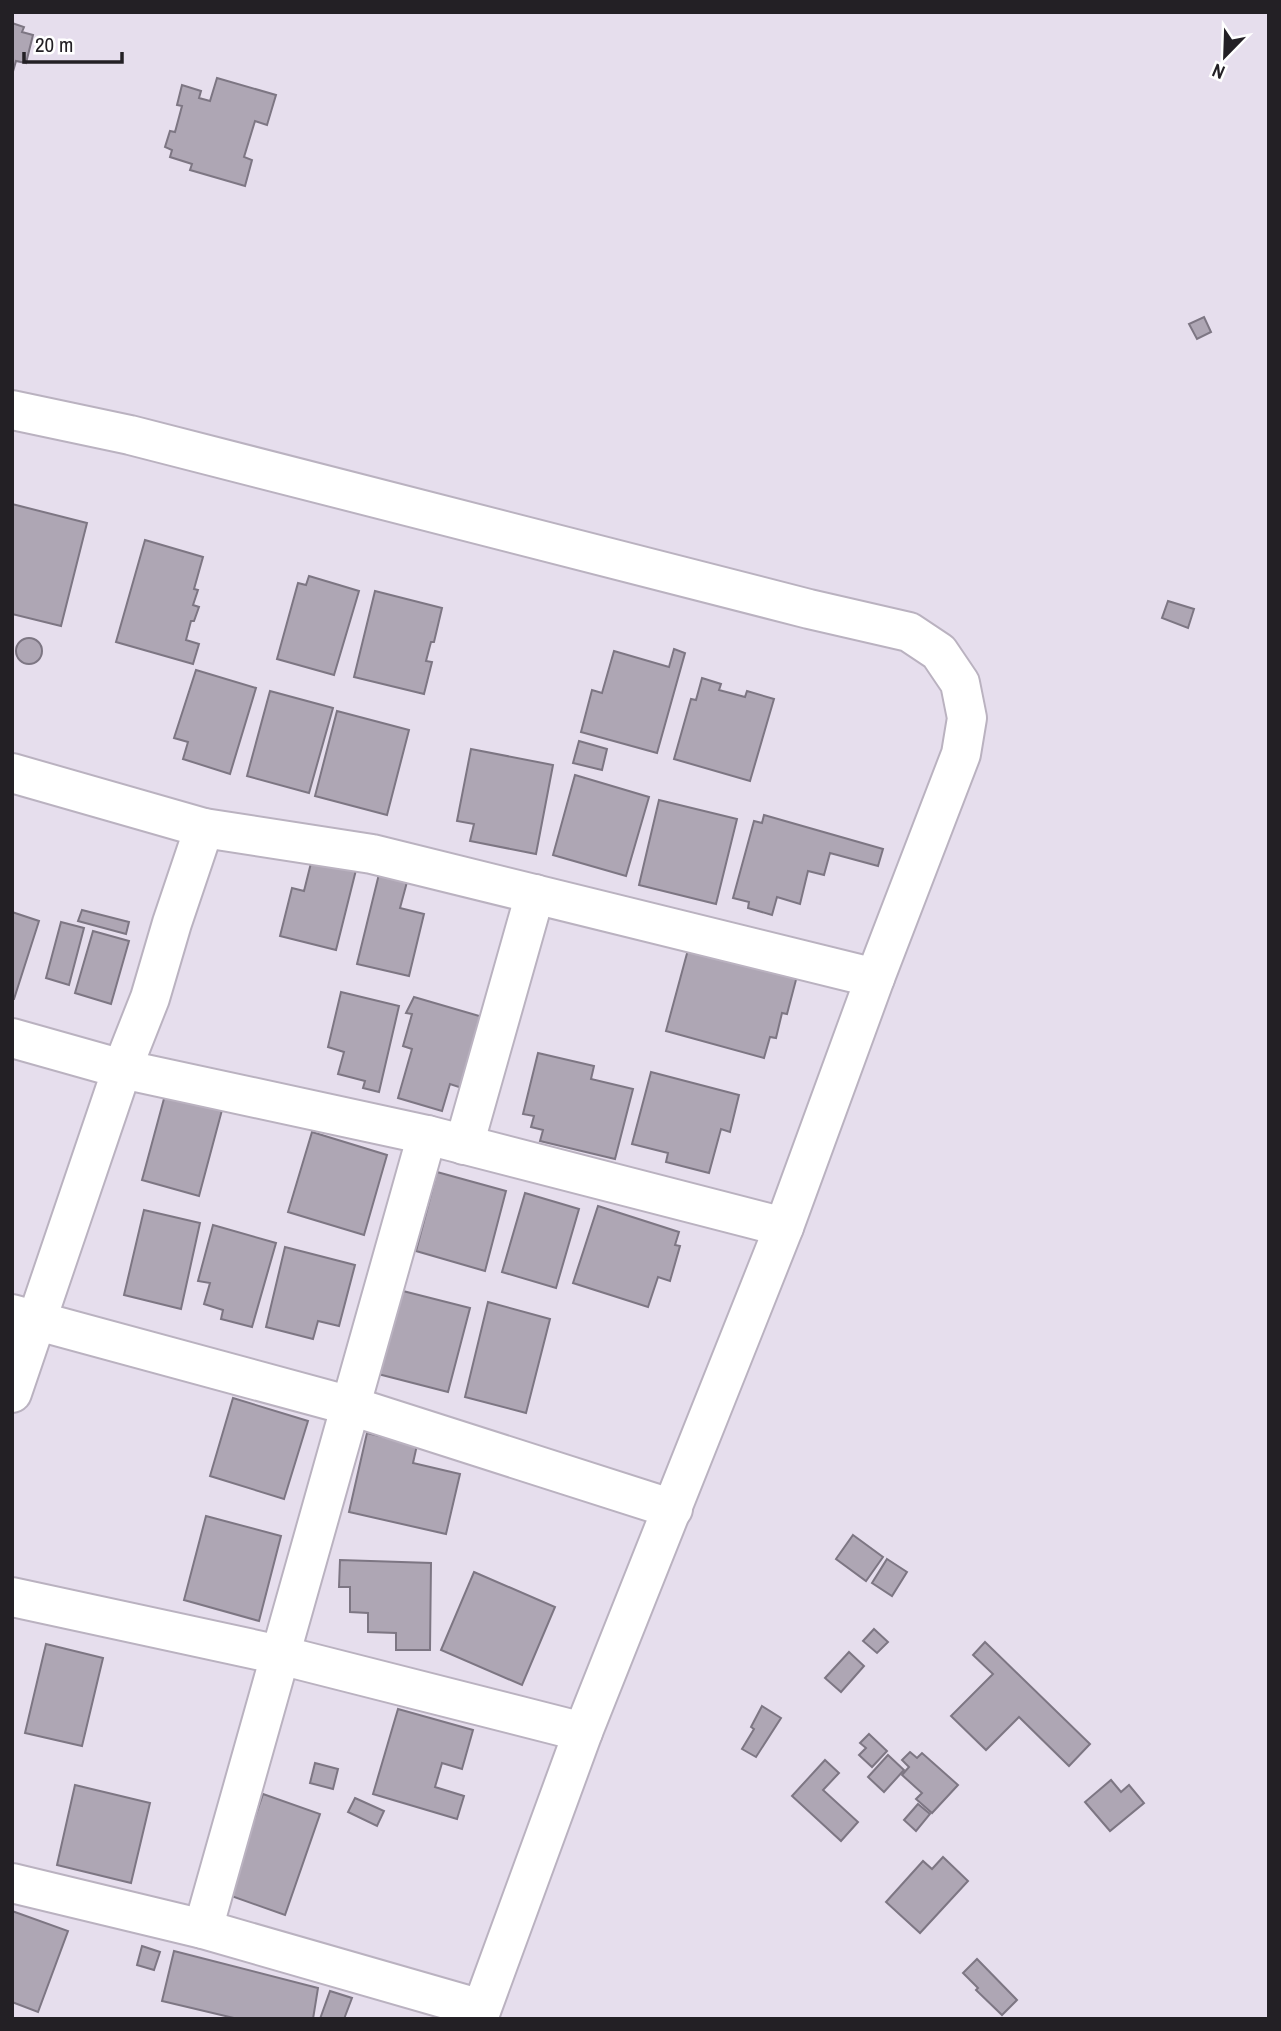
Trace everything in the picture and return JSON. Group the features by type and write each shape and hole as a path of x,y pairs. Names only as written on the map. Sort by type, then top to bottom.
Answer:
{"street":[{"path":"12,410 130,435 796,606 909,632 939,652 960,683 967,718 961,754 784,1227 583,1732 480,2014 203,1929 12,1882"},
{"path":"12,773 204,828 372,854 875,978"},
{"path":"12,1393 24,1317 150,998 204,828"},
{"path":"464,1145 535,894"},
{"path":"12,1038 122,1069 427,1135 784,1227"},
{"path":"203,1929 427,1135"},
{"path":"24,1317 351,1406 673,1509"},
{"path":"12,1597 280,1655 583,1732"}],"building":[{"path":"12,23 24,27 22,32 33,35 26,63 16,61 12,75"},
{"path":"217,78 276,95 267,125 255,121 244,157 252,160 245,186 190,170 192,164 170,157 172,150 165,147 170,131 175,132 182,106 177,105 182,85 201,91 199,98 210,101"},
{"path":"1204,317 1211,332 1197,339 1189,324"},
{"path":"12,504 87,523 61,626 12,614"},
{"path":"145,540 203,557 194,589 198,590 193,605 199,607 194,621 191,621 186,640 199,644 193,664 116,642"},
{"path":"309,576 359,591 334,675 277,659 298,583 306,585"},
{"path":"375,591 442,608 434,642 431,642 426,661 432,662 424,694 354,677"},
{"path":"1168,601 1194,609 1188,628 1162,618"},
{"path":"29,638 38,642 42,651 38,660 29,664 20,660 16,651 20,642"},
{"path":"674,649 685,653 657,753 581,732 592,690 602,693 614,651 669,667"},
{"path":"196,670 256,688 230,774 183,759 188,742 174,738"},
{"path":"702,678 721,684 719,690 745,697 747,691 774,699 750,781 674,759 691,699 696,700"},
{"path":"270,691 333,708 309,793 247,776"},
{"path":"337,711 409,730 387,815 315,796"},
{"path":"579,741 607,749 602,770 573,763"},
{"path":"471,749 553,765 536,854 470,841 474,824 457,821"},
{"path":"575,775 649,797 626,876 553,855"},
{"path":"659,800 737,819 716,904 639,885"},
{"path":"764,815 883,849 878,866 830,853 824,875 808,871 800,904 777,897 772,915 748,908 749,902 733,898 754,821 762,823"},
{"path":"313,855 357,866 336,950 280,936 292,888 304,891"},
{"path":"379,874 407,882 400,908 424,914 409,976 357,964"},
{"path":"82,910 129,922 126,934 78,921"},
{"path":"12,912 39,921 14,999 12,999"},
{"path":"61,922 84,928 69,985 46,978"},
{"path":"93,931 129,941 111,1004 75,993"},
{"path":"689,946 797,976 787,1014 782,1013 776,1038 770,1037 764,1058 666,1031"},
{"path":"341,992 399,1006 379,1092 363,1088 365,1081 338,1074 344,1052 328,1047"},
{"path":"414,997 486,1018 471,1091 450,1084 442,1111 398,1098 412,1049 403,1046 412,1014 406,1013"},
{"path":"538,1053 594,1066 591,1079 633,1089 615,1159 540,1141 543,1130 531,1127 534,1116 523,1114"},
{"path":"651,1072 739,1095 730,1132 721,1129 709,1173 666,1162 668,1153 632,1144"},
{"path":"165,1095 222,1110 199,1196 142,1180"},
{"path":"312,1132 387,1155 364,1235 288,1212"},
{"path":"437,1172 506,1191 485,1271 416,1251"},
{"path":"525,1193 579,1209 556,1288 502,1272"},
{"path":"598,1206 679,1232 675,1245 680,1246 670,1281 658,1277 648,1307 573,1283"},
{"path":"144,1210 200,1223 181,1309 124,1295"},
{"path":"213,1225 276,1243 252,1327 221,1319 223,1310 204,1304 210,1283 198,1281"},
{"path":"285,1247 355,1265 339,1326 318,1321 313,1339 266,1327"},
{"path":"399,1290 470,1308 448,1392 378,1374"},
{"path":"488,1302 550,1319 526,1413 465,1397"},
{"path":"233,1398 308,1421 284,1499 210,1476"},
{"path":"367,1433 417,1445 413,1463 460,1474 446,1534 349,1512"},
{"path":"206,1516 281,1536 259,1621 184,1600"},
{"path":"853,1535 883,1557 866,1581 836,1559"},
{"path":"887,1559 907,1572 892,1596 872,1583"},
{"path":"340,1560 431,1563 430,1650 396,1650 396,1633 368,1632 368,1613 350,1612 350,1587 339,1587"},
{"path":"474,1572 555,1607 522,1685 441,1650"},
{"path":"874,1629 888,1642 877,1653 863,1641"},
{"path":"985,1642 1090,1744 1069,1766 1019,1717 986,1750 951,1716 993,1674 973,1655"},
{"path":"46,1644 103,1658 82,1746 25,1733"},
{"path":"849,1652 864,1666 841,1692 825,1678"},
{"path":"762,1706 781,1718 756,1757 742,1749 754,1729 751,1727"},
{"path":"398,1709 473,1730 462,1769 442,1763 435,1787 464,1796 457,1819 373,1794"},
{"path":"869,1734 887,1751 872,1767 859,1755 866,1748 860,1743"},
{"path":"910,1752 917,1758 922,1753 958,1785 932,1813 916,1799 922,1793 902,1775 909,1767 902,1760"},
{"path":"888,1755 904,1770 884,1792 868,1777"},
{"path":"825,1760 839,1773 823,1790 858,1822 841,1841 792,1796"},
{"path":"315,1763 338,1769 333,1789 310,1783"},
{"path":"1111,1780 1121,1792 1129,1785 1144,1803 1110,1831 1085,1802"},
{"path":"75,1785 150,1803 131,1883 57,1865"},
{"path":"263,1794 320,1814 285,1915 209,1888 247,1841"},
{"path":"355,1798 384,1811 377,1826 348,1812"},
{"path":"918,1804 930,1814 916,1831 904,1820"},
{"path":"943,1857 968,1881 920,1933 886,1902 923,1861 932,1869"},
{"path":"12,1911 68,1931 38,2012 12,2002"},
{"path":"142,1946 160,1952 154,1970 137,1965"},
{"path":"174,1951 318,1988 313,2019 238,2019 162,2001"},
{"path":"977,1959 1017,2000 1002,2015 963,1973"},
{"path":"330,1991 352,1998 344,2019 320,2019"}]}
